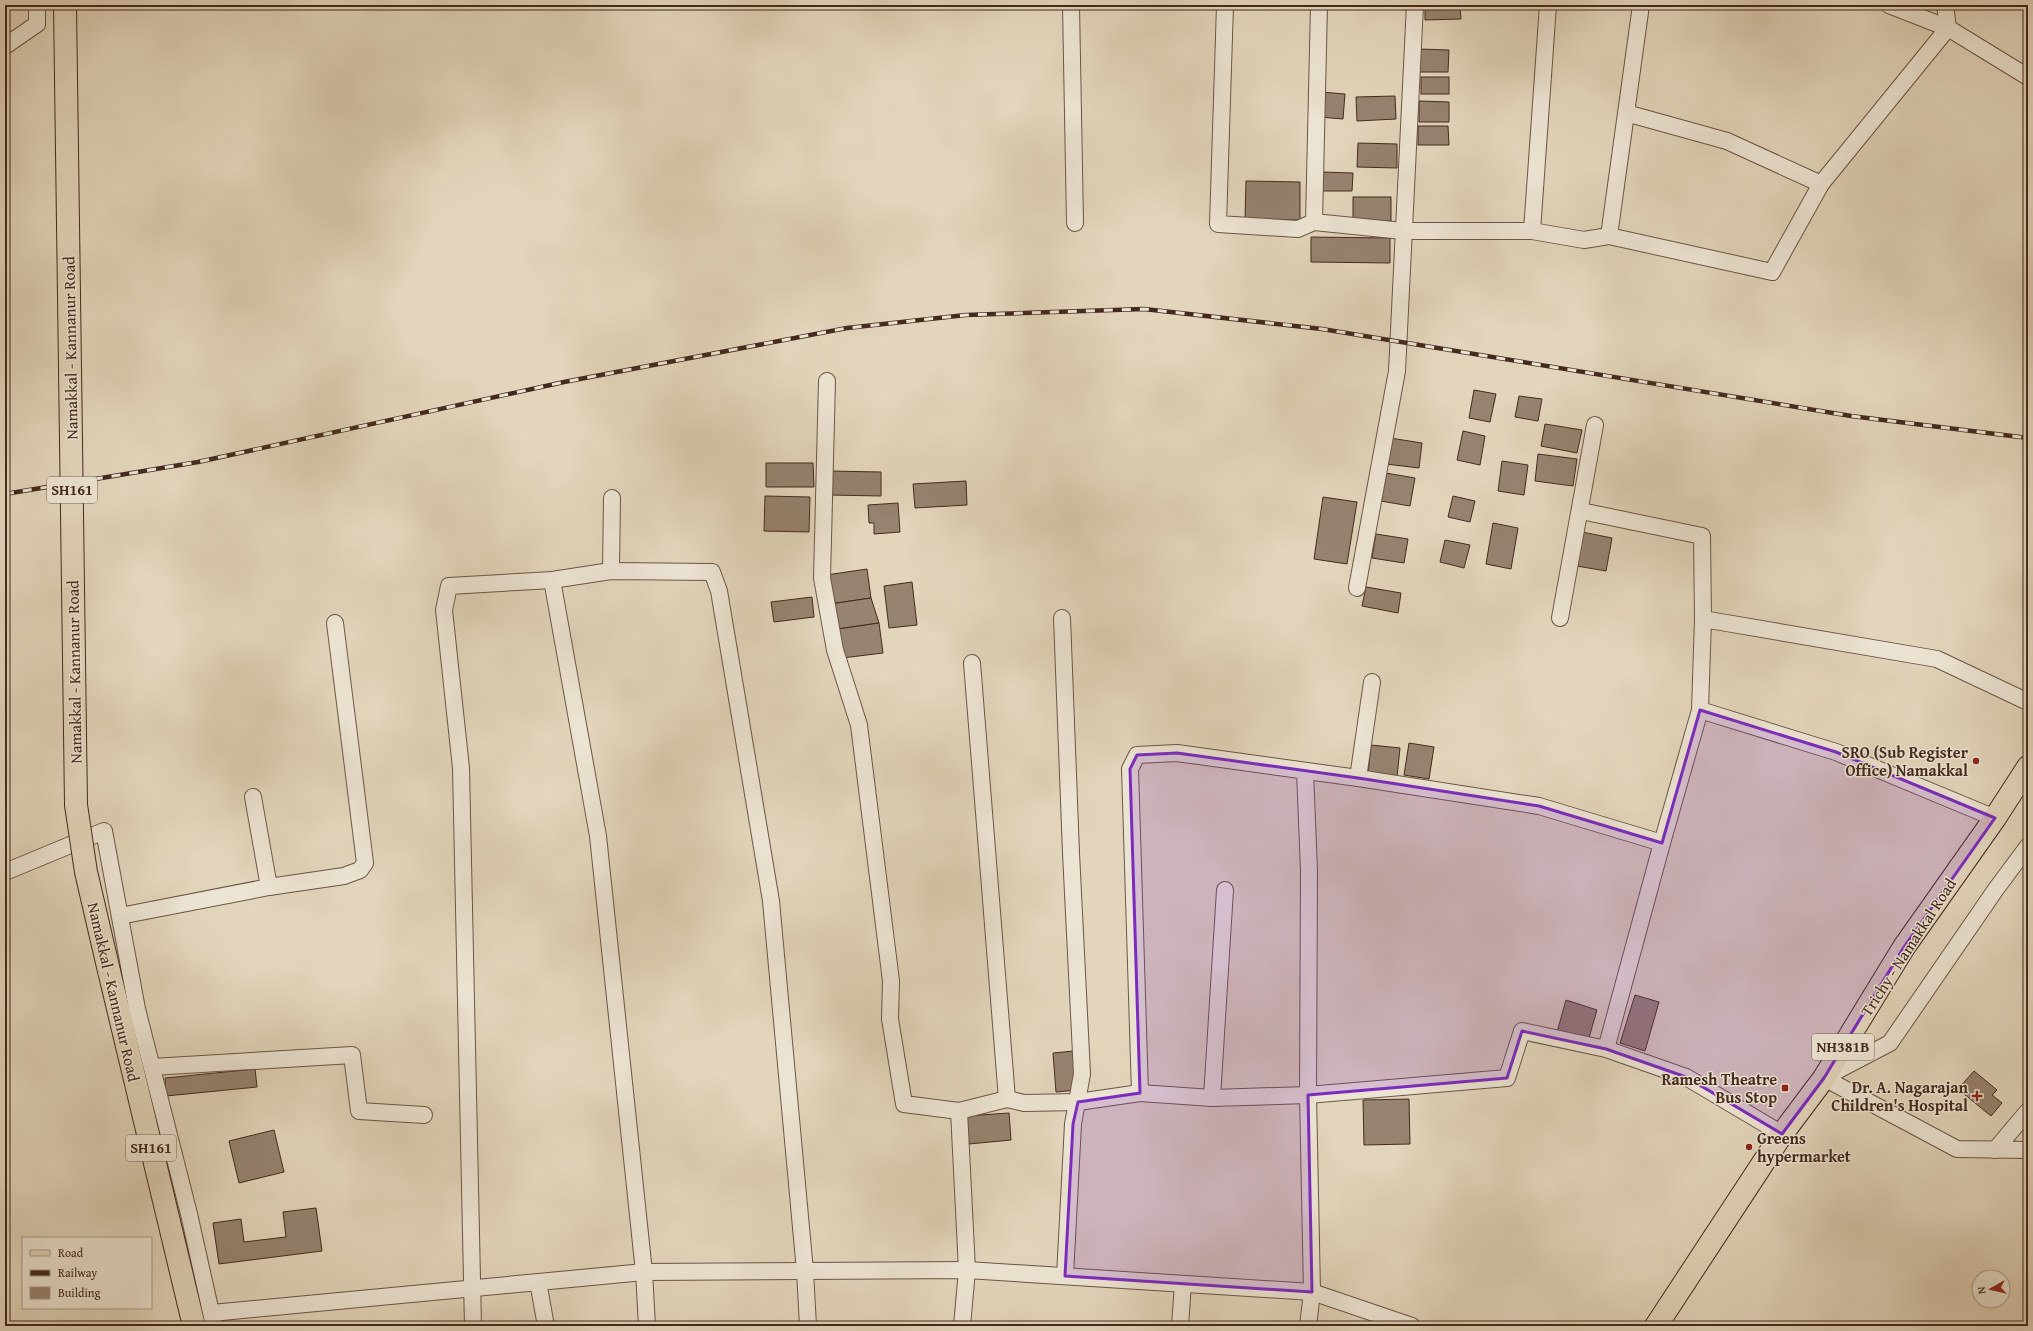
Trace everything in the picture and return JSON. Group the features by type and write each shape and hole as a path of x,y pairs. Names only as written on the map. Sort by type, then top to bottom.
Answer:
{"main road":[{"name":"Namakkal - Kannanur Road","path":"65,5 76,805 86,872 194,1326"},
{"name":"Trichy - Namakkal Road","path":"1656,1326 1782,1134 1824,1078 1904,947 1995,818 2028,767"}],"street":[{"path":"5,46 37,24 37,5"},
{"path":"1071,5 1074,223"},
{"path":"1225,5 1218,224 1298,229 1314,222 1403,231 1532,231 1584,240 1609,236 1772,272 1821,184 1948,28 1945,5"},
{"path":"1314,222 1319,5"},
{"path":"1357,588 1397,371 1415,5"},
{"path":"1532,231 1548,5"},
{"path":"1609,236 1641,5"},
{"path":"1888,5 1948,28 2028,77"},
{"path":"1626,113 1727,141 1821,184"},
{"path":"827,381 822,578 835,650 859,725 892,981 890,1019 904,1104 959,1111 1007,1099 1024,1103 1078,1102 1140,1093 1212,1098 1308,1095 1507,1078 1522,1032 1606,1049 1686,1077 1782,1134"},
{"path":"1560,618 1581,510 1595,425"},
{"path":"611,571 612,498"},
{"path":"1581,510 1702,536 1703,619 1700,710 1606,1049"},
{"path":"473,1326 461,768 444,610 449,586 552,580 611,571 712,572 719,591 771,901 806,1271 808,1326"},
{"path":"552,580 598,836 644,1272 647,1326"},
{"path":"1062,618 1070,853 1082,1074 1073,1124 1065,1276"},
{"path":"1703,619 1937,659 2028,702"},
{"path":"120,916 270,887 344,876 360,870 366,863 335,623"},
{"path":"972,663 1007,1099"},
{"path":"1358,778 1372,682"},
{"path":"1700,710 1836,752 1995,818"},
{"path":"1140,1093 1130,769 1137,755 1177,753 1358,778 1539,806 1662,843"},
{"path":"1305,771 1309,872 1308,1095 1312,1292 1308,1326"},
{"path":"254,797 270,887"},
{"path":"5,872 104,831 137,1009 189,1214 213,1319 471,1288 644,1272 967,1270 1312,1292 1412,1326"},
{"path":"1824,1078 1890,1043 1996,889 2028,846"},
{"path":"1212,1098 1226,890"},
{"path":"152,1067 352,1055 359,1111 424,1115"},
{"path":"1824,1078 1957,1149 2028,1150"},
{"path":"959,1111 967,1270 962,1326"},
{"path":"1995,1150 2028,1111"},
{"path":"538,1282 546,1326"},
{"path":"1180,1326 1183,1284"}],"highlighted area":[{"path":"1700,710 1836,752 1995,818 1904,947 1824,1078 1782,1134 1686,1077 1606,1049 1522,1031 1507,1078 1308,1095 1312,1292 1065,1276 1073,1124 1078,1102 1140,1093 1130,769 1137,755 1177,753 1358,778 1539,806 1662,843"}],"building":[{"path":"1425,5 1460,5 1461,19 1425,20"},
{"path":"1419,49 1449,50 1448,72 1419,72"},
{"path":"1421,77 1449,77 1449,94 1421,94"},
{"path":"1321,92 1345,94 1343,119 1319,117"},
{"path":"1395,96 1396,119 1357,121 1356,97"},
{"path":"1419,101 1449,102 1449,122 1419,122"},
{"path":"1418,126 1448,126 1449,145 1418,145"},
{"path":"1358,143 1397,144 1397,168 1357,167"},
{"path":"1321,172 1353,173 1352,191 1321,191"},
{"path":"1246,181 1300,182 1300,220 1245,219"},
{"path":"1353,197 1391,197 1391,221 1353,221"},
{"path":"1311,237 1390,238 1390,263 1311,262"},
{"path":"1474,390 1496,394 1490,422 1469,418"},
{"path":"1519,396 1542,399 1538,421 1515,417"},
{"path":"1545,424 1582,430 1577,453 1541,446"},
{"path":"1463,431 1485,436 1480,465 1457,460"},
{"path":"1390,438 1422,443 1419,468 1386,464"},
{"path":"1538,454 1577,459 1573,486 1535,481"},
{"path":"1502,461 1528,465 1524,495 1498,491"},
{"path":"766,463 813,463 814,487 766,487"},
{"path":"829,471 881,472 881,496 829,495"},
{"path":"1380,472 1415,478 1410,506 1375,500"},
{"path":"966,481 967,505 915,508 913,484"},
{"path":"765,496 810,497 809,532 764,531"},
{"path":"1453,496 1475,501 1470,522 1448,517"},
{"path":"1323,497 1357,502 1347,564 1314,559"},
{"path":"898,503 900,532 874,534 874,523 869,523 868,505"},
{"path":"1493,523 1518,528 1511,569 1486,564"},
{"path":"1577,531 1612,538 1606,571 1571,565"},
{"path":"1376,534 1408,539 1404,563 1372,558"},
{"path":"1445,540 1470,545 1464,568 1440,562"},
{"path":"867,569 871,598 830,604 826,575"},
{"path":"912,582 917,625 889,628 884,586"},
{"path":"1366,587 1401,593 1398,613 1362,606"},
{"path":"812,597 814,617 774,622 771,602"},
{"path":"871,598 879,623 838,629 830,604"},
{"path":"879,623 883,653 842,658 838,629"},
{"path":"1409,743 1434,747 1429,779 1404,775"},
{"path":"1371,745 1400,748 1397,777 1368,774"},
{"path":"1635,995 1659,1002 1645,1051 1620,1043"},
{"path":"1566,1000 1597,1010 1588,1041 1557,1032"},
{"path":"1074,1051 1077,1090 1056,1092 1053,1053"},
{"path":"255,1069 257,1087 166,1096 165,1078"},
{"path":"1974,1071 1997,1090 1992,1095 2002,1103 1991,1116 1958,1089"},
{"path":"1409,1099 1410,1144 1364,1145 1363,1100"},
{"path":"1009,1113 1011,1140 969,1144 966,1116"},
{"path":"274,1130 284,1172 239,1183 229,1141"},
{"path":"316,1208 322,1251 219,1264 213,1223 241,1219 244,1242 286,1237 283,1212"}],"railway":[{"path":"5,494 198,462 564,382 847,328 966,315 1144,309 1322,329 1851,416 2028,438"}],"place":[{"name":"SRO (Sub Register Office) Namakkal","path":"1976,761"},
{"name":"Ramesh Theatre Bus Stop","path":"1785,1088"},
{"name":"Dr. A. Nagarajan Children's Hospital","path":"1977,1096"},
{"name":"Greens hypermarket","path":"1749,1147"}]}
